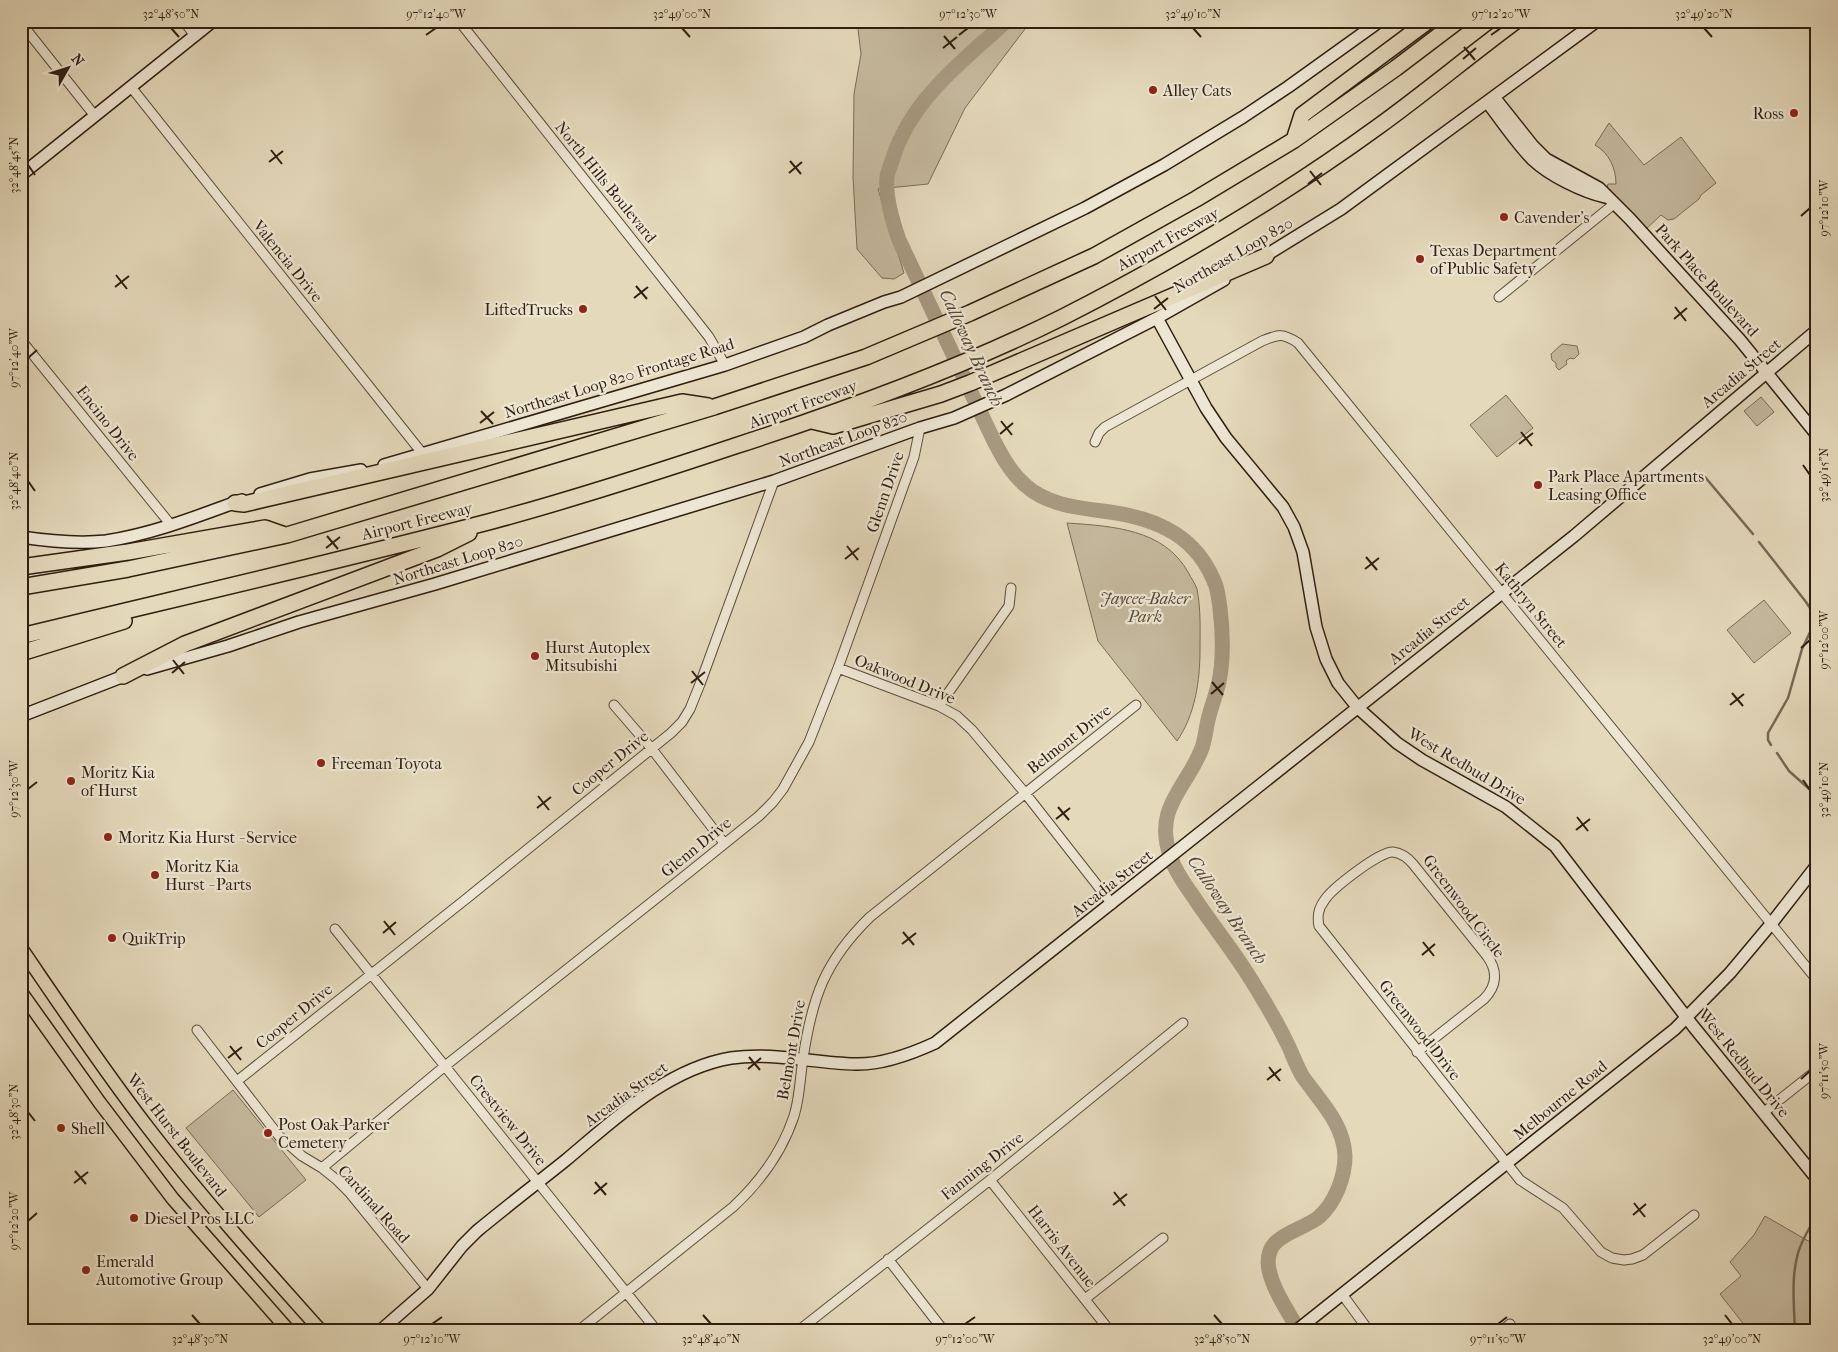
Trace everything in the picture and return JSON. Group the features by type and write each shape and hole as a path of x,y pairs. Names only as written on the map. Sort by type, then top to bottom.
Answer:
{"highway":[{"path":"1294,140 1302,116 1428,21"},
{"name":"Airport Freeway","path":"21,587 128,569 287,535 714,407 866,357 970,313 1094,256 1196,199 1294,140 1396,68 1458,21"},
{"path":"1477,50 1508,21"},
{"name":"Airport Freeway","path":"21,636 157,603 184,599 238,583 493,521 610,487 812,421 984,353 1066,316 1265,204 1378,127 1516,21"},
{"path":"812,421 833,426 941,394 996,373 1266,256"},
{"path":"234,503 244,504 317,488 682,402 714,407"},
{"path":"122,676 186,644 437,549 493,521"},
{"path":"21,567 128,552 265,528 287,535"},
{"path":"21,653 159,610 184,599"}],"main road":[{"name":"West Hurst Boulevard","path":"21,948 88,1048 146,1126 236,1234 321,1331"},
{"path":"21,992 100,1103 173,1199 289,1331"}],"street":[{"path":"184,21 196,36"},
{"path":"21,175 214,21"},
{"name":"North Hills Boulevard","path":"459,21 709,337 726,365"},
{"name":"Northeast Loop 820 Frontage Road","path":"21,537 78,542 105,541 171,525 310,479 377,467 726,365 804,337 884,302 901,297 952,273 1085,208 1164,165 1288,87 1380,21"},
{"name":"Northeast Loop 820","path":"21,716 122,676 228,646 298,622 454,579 774,481 920,428 954,418 1006,395 1157,318 1266,256 1341,209 1597,21"},
{"path":"21,23 95,116"},
{"name":"Valencia Drive","path":"131,87 422,453"},
{"name":"Park Place Boulevard","path":"1491,100 1535,161 1562,179 1611,201 1630,219 1740,340 1817,435"},
{"path":"1499,297 1611,201"},
{"name":"West Redbud Drive","path":"1157,318 1206,408 1226,438 1283,507 1294,527 1303,552 1316,627 1326,659 1338,683 1358,708 1397,744 1506,807 1521,817 1555,846 1686,1018 1816,1177"},
{"name":"Arcadia Street","path":"380,1331 428,1289 462,1246 477,1231 631,1106 680,1076 707,1064 730,1058 749,1057 857,1064 902,1056 935,1043 1574,536 1817,330"},
{"name":"Kathryn Street","path":"1095,442 1099,433 1106,427 1190,380 1276,336 1287,336 1298,343 1817,980"},
{"name":"Encino Drive","path":"21,340 171,525"},
{"name":"Glenn Drive","path":"322,1168 445,1066 759,816 783,789 810,742 914,457 920,428"},
{"name":"Cooper Drive","path":"237,1081 652,749 682,722 690,709 774,481"},
{"path":"939,706 1009,606 1012,588"},
{"name":"Oakwood Drive","path":"838,668 939,706 957,716 972,730 1025,793 1112,904"},
{"path":"614,705 652,749 724,842"},
{"name":"Belmont Drive","path":"578,1331 733,1207 767,1171 783,1143 794,1115 810,1019 816,996 833,961 853,934 870,917 1136,705"},
{"name":"Greenwood Circle","path":"1318,912 1325,899 1349,878 1378,856 1393,852 1408,858 1487,956 1493,966 1495,976 1495,983 1489,995 1417,1052"},
{"name":"Melbourne Road","path":"1296,1331 1648,1051 1686,1018 1730,973 1772,924 1817,865"},
{"name":"Greenwood Drive","path":"1318,912 1319,926 1520,1180 1563,1208 1601,1252 1612,1258 1632,1260 1643,1255 1694,1215"},
{"name":"Crestview Drive","path":"335,929 657,1331"},
{"name":"Fanning Drive","path":"798,1331 990,1180 1184,1023"},
{"name":"Cardinal Road","path":"196,1030 279,1136 302,1156 322,1168 349,1192 428,1289"},
{"path":"1763,1114 1817,1070"},
{"name":"Harris Avenue","path":"990,1180 1110,1331"},
{"path":"1085,1299 1163,1238"},
{"path":"888,1259 944,1331"},
{"path":"1342,1294 1369,1331"},
{"path":"1502,1331 1510,1324"}],"green space":[{"path":"857,21 1035,21 1025,29 965,108 928,184 878,189 904,273 894,279 882,278 857,249 853,177 854,94 861,54"},
{"path":"1609,123 1644,165 1681,137 1716,183 1674,219 1668,220 1661,215 1646,229 1607,188 1608,184 1616,184 1615,172 1608,157 1595,145"},
{"path":"1562,344 1577,346 1579,354 1574,359 1570,358 1566,361 1567,364 1559,370 1556,367 1556,363 1552,360 1551,354"},
{"path":"1506,395 1533,428 1497,457 1470,425"},
{"path":"1761,397 1774,412 1757,426 1744,411"},
{"name":"Jaycee-Baker Park","path":"1067,523 1119,528 1151,538 1178,558 1195,585 1200,612 1199,674 1192,709 1177,741 1098,641"},
{"path":"1764,600 1791,633 1754,663 1727,630"},
{"path":"233,1090 306,1180 259,1217 186,1128"},
{"path":"1765,1216 1817,1246 1814,1295 1817,1331 1749,1331 1720,1294 1741,1276 1730,1262 1754,1235"}],"waterway":[{"name":"Calloway Branch","path":"1007,21 940,82 912,118 901,137 887,175 890,209 899,240 993,439 1015,475 1034,492 1054,502 1128,515 1175,533 1199,555 1216,586 1222,636 1222,663 1219,682 1202,748 1174,799 1169,812 1166,825 1166,841 1173,864 1179,875 1248,975 1279,1027 1303,1077 1336,1123 1344,1144 1345,1164 1341,1181 1330,1205 1319,1217 1276,1242 1268,1258 1269,1270 1274,1286 1299,1331"},
{"path":"1705,477 1753,534"},
{"path":"1759,542 1806,602 1814,618 1813,626 1802,649 1788,698 1768,733 1768,740 1771,745"},
{"path":"1777,753 1789,771 1817,796"},
{"path":"1795,1331 1794,1272 1798,1253 1817,1214"}],"place":[{"name":"Alley Cats","path":"1153,90"},
{"name":"Ross","path":"1794,113"},
{"name":"Cavender's","path":"1504,217"},
{"name":"Texas Department of Public Safety","path":"1420,259"},
{"name":"LiftedTrucks","path":"583,309"},
{"name":"Park Place Apartments Leasing Office","path":"1538,485"},
{"name":"Hurst Autoplex Mitsubishi","path":"535,656"},
{"name":"Freeman Toyota","path":"321,763"},
{"name":"Moritz Kia of Hurst","path":"71,781"},
{"name":"Moritz Kia Hurst - Service","path":"108,837"},
{"name":"Moritz Kia Hurst - Parts","path":"155,875"},
{"name":"QuikTrip","path":"112,938"},
{"name":"Shell","path":"61,1128"},
{"name":"Post Oak-Parker Cemetery","path":"268,1133"},
{"name":"Diesel Pros LLC","path":"134,1218"},
{"name":"Emerald Automotive Group","path":"86,1270"}]}
